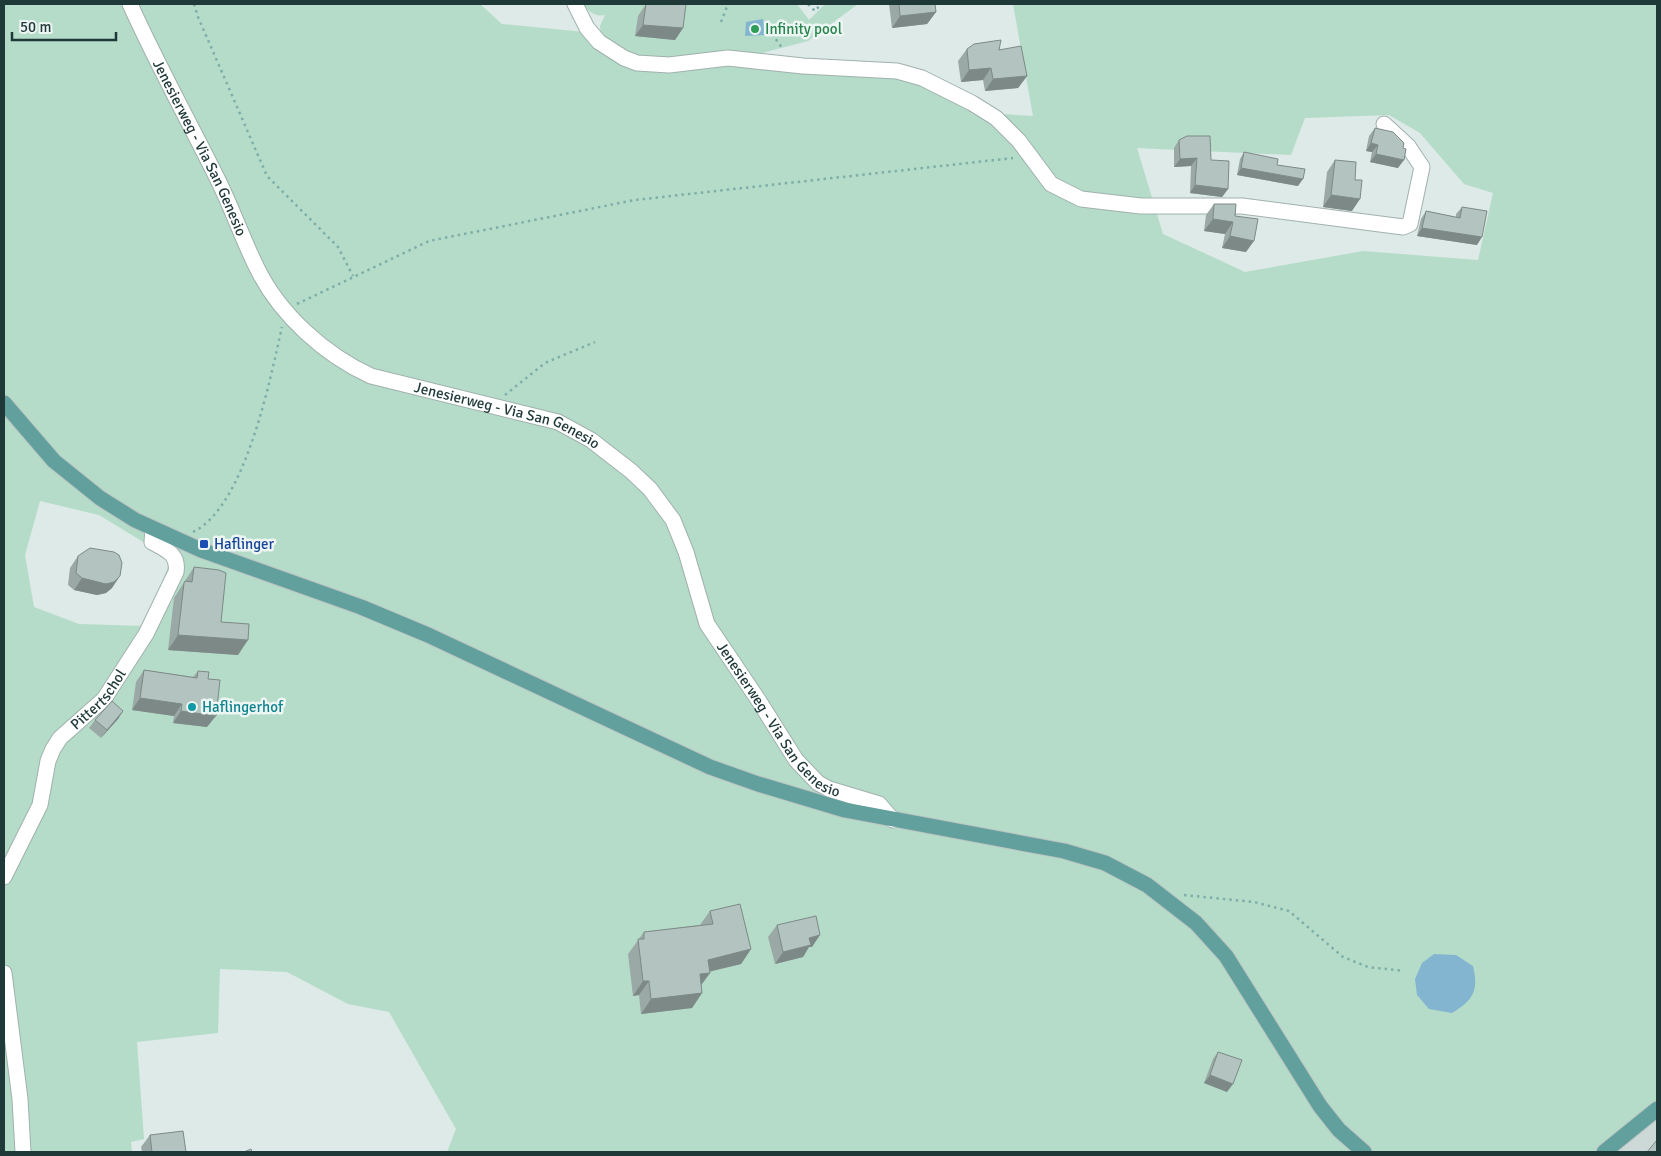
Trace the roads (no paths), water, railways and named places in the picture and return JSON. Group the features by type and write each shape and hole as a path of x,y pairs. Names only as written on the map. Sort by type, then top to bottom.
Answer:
{"main road":[{"path":"4,403 54,461 100,498 152,529 176,540 428,634 719,770 812,800 893,820 1064,850 1105,863 1157,892 1196,923 1226,956 1320,1106 1339,1130 1364,1152"},
{"path":"1604,1152 1657,1109"}],"street":[{"name":"Jenesierweg - Via San Genesio","path":"130,4 217,178 258,270 285,310 335,355 365,373 545,418 579,432 611,455 650,489 673,520 686,552 707,624 760,701 796,760 818,783 829,789 879,804 893,820"},
{"path":"575,4 587,28 599,42 624,58 637,62 668,65 728,58 803,66 881,69 910,74 937,84 996,118 1019,141 1051,184 1081,199 1141,206 1242,206 1403,227 1410,224 1422,167 1408,146 1384,124"},
{"name":"Pittertschol","path":"4,877 40,805 52,749 60,738 104,699 146,634 176,572 177,565 173,554 152,542 152,529"},
{"path":"4,973 20,1099 23,1152"}],"water":[{"name":"Infinity pool","path":"763,19 765,35 745,36 746,22"},
{"path":"1434,954 1456,955 1473,966 1475,988 1473,994 1465,1004 1452,1013 1429,1009 1417,995 1415,979 1422,963"}],"place":[{"name":"Infinity pool","path":"755,29"},
{"name":"Haflinger","path":"204,544"},
{"name":"Haflingerhof","path":"192,707"}]}
